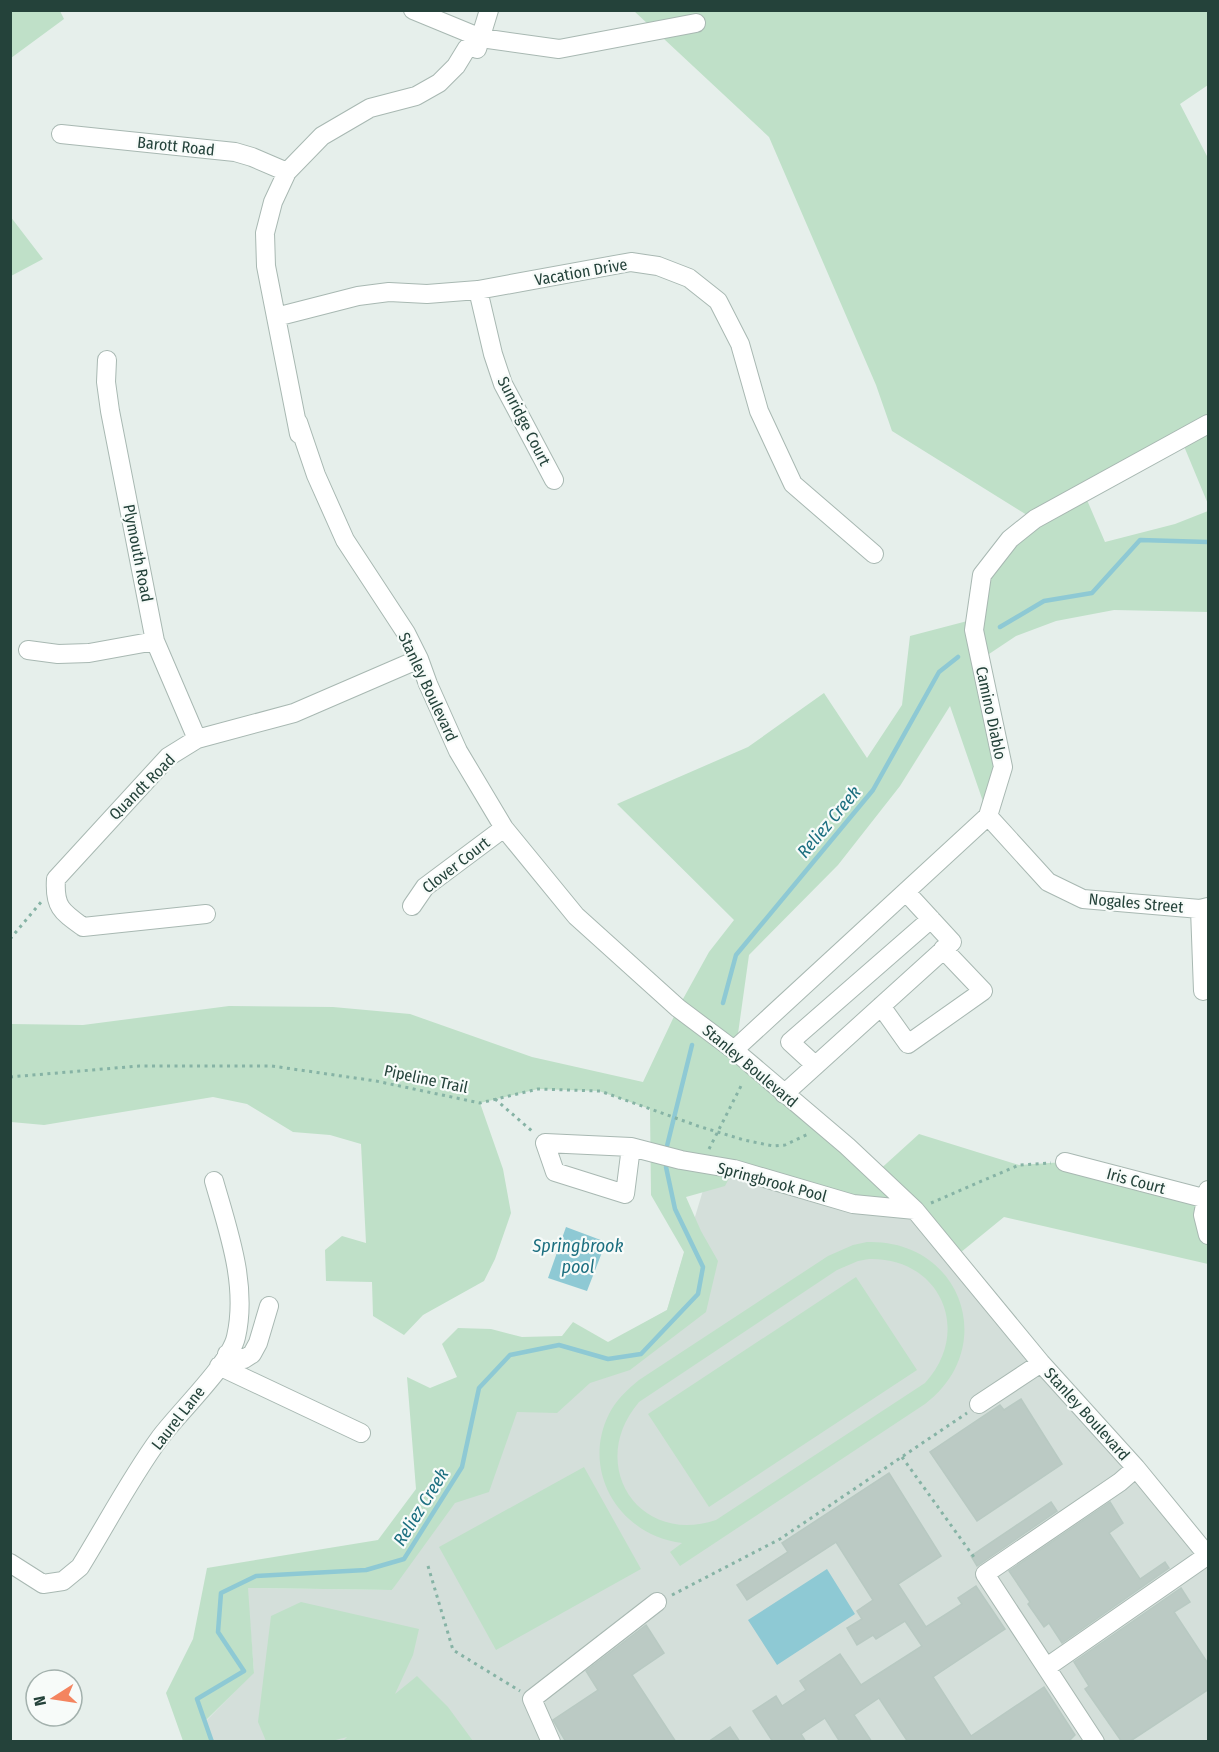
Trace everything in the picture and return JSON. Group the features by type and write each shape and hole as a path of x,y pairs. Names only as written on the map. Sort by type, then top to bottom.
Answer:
{"street":[{"path":"413,10 479,42 559,49 696,23"},
{"name":"Stanley Boulevard","path":"489,10 476,56 464,74 447,92 404,112 352,120 322,136 287,172 273,202 265,233 266,266 298,422 300,447 309,479 333,530 345,540 406,633 458,752 504,828 576,916 678,1008 734,1050 847,1146 915,1210 1041,1363 1136,1468 1208,1556"},
{"name":"Barott Road","path":"61,134 235,152 287,172"},
{"name":"Vacation Drive","path":"276,317 358,296 389,292 427,294 478,290 630,262 658,266 689,278 718,301 740,344 759,411 793,484 874,554"},
{"name":"Sunridge Court","path":"478,290 493,354 503,384 555,480"},
{"name":"Plymouth Road","path":"107,360 106,382 110,411 155,641 197,739"},
{"name":"Camino Diablo","path":"988,816 1003,767 974,630 982,575 1010,539 1035,519 1209,424"},
{"path":"28,650 58,654 89,653 155,641"},
{"name":"Quandt Road","path":"57,896 56,879 168,757 197,739 294,713 419,659"},
{"path":"734,1050 988,816"},
{"name":"Nogales Street","path":"988,816 1048,882 1083,898 1204,908"},
{"name":"Clover Court","path":"412,906 425,887 504,828"},
{"path":"784,1094 952,942 906,892"},
{"path":"57,896 62,912 83,927 206,914"},
{"path":"1203,991 1204,908"},
{"path":"815,1065 790,1042 931,919"},
{"path":"881,1006 908,1044 983,991 943,949"},
{"path":"546,1143 555,1172 626,1194 631,1147"},
{"name":"Springbrook Pool","path":"546,1143 631,1147 734,1169 853,1204 915,1210"},
{"name":"Iris Court","path":"1065,1162 1208,1195"},
{"name":"Laurel Lane","path":"10,1563 43,1584 63,1581 80,1567 159,1438 223,1360 236,1340 241,1307 232,1243 214,1181"},
{"path":"1208,1195 1203,1215 1209,1235"},
{"path":"223,1360 244,1359 252,1354 269,1306"},
{"path":"223,1360 361,1433"},
{"path":"979,1404 1041,1363"},
{"path":"1095,1742 986,1574 1120,1482 1136,1468"},
{"path":"1047,1667 1208,1556"},
{"path":"550,1742 532,1699 657,1602"}],"path":[{"path":"10,939 39,902 57,896"},
{"name":"Pipeline Trail","path":"10,1077 139,1066 272,1066 376,1081 480,1103 538,1089 600,1091 684,1121 744,1140 773,1146 785,1145 823,1127"},
{"path":"702,1164 741,1086"},
{"path":"495,1099 546,1143"},
{"path":"915,1210 1018,1165 1065,1162"},
{"path":"657,1602 780,1539 979,1404"},
{"path":"902,1456 986,1574"},
{"path":"428,1566 453,1650 532,1699"}],"shaded area":[{"path":"710,1167 915,1210 1208,1555 1208,1741 214,1742 203,1724 254,1672 247,1588 392,1590 505,1402 667,1310"}],"green space":[{"path":"11,10 60,11 64,19 11,58"},
{"path":"634,11 1208,11 1208,85 1180,104 1208,158 1208,504 1181,439 1084,493 1105,542 1175,524 1208,511 1208,612 1114,610 1056,621 1016,636 980,660 1003,767 988,816 950,706 900,786 838,865 749,955 736,1048 876,1173 919,1134 1019,1165 1065,1162 1207,1199 1208,1264 1004,1217 955,1257 915,1210 734,1169 725,1186 686,1197 718,1261 706,1312 630,1370 590,1383 557,1413 517,1412 489,1492 455,1503 392,1590 248,1588 254,1673 203,1723 214,1741 183,1741 166,1693 193,1639 207,1568 378,1540 416,1489 407,1377 430,1388 457,1377 442,1344 458,1328 491,1329 522,1337 562,1336 573,1322 608,1342 667,1310 684,1252 651,1195 650,1109 599,1091 538,1089 480,1103 503,1169 511,1213 495,1259 484,1281 423,1315 404,1335 373,1316 372,1282 326,1281 325,1250 342,1236 366,1243 361,1144 330,1135 293,1132 247,1104 213,1097 44,1125 11,1122 11,1024 83,1025 229,1006 333,1007 410,1014 532,1057 643,1082 678,1008 709,952 734,920 617,804 748,747 824,693 867,758 902,705 910,636 975,619 982,575 1035,520 892,431 876,385 769,137"},
{"path":"10,216 43,259 11,276 10,276"},
{"path":"867,1242 900,1246 926,1258 946,1277 959,1300 964,1327 961,1354 948,1381 925,1404 680,1566 670,1552 682,1543 660,1538 641,1528 624,1514 612,1498 603,1478 600,1458 601,1436 609,1414 622,1396 639,1380 828,1256 853,1245","holes":["869,1259 894,1262 914,1270 931,1284 942,1301 947,1320 946,1341 939,1363 925,1383 716,1520 688,1525 664,1521 643,1510 628,1494 620,1473 618,1450 624,1426 639,1402 837,1270"]},
{"path":"856,1277 917,1370 709,1507 648,1414"},
{"path":"584,1467 641,1569 496,1650 439,1547"},
{"path":"301,1602 419,1629 413,1655 395,1694 417,1676 448,1707 473,1741 343,1741 347,1737 332,1741 266,1741 258,1722 271,1616"}],"water":[{"name":"Springbrook pool","path":"566,1227 606,1242 587,1291 548,1278"},
{"path":"827,1569 855,1614 777,1665 748,1620"}],"building":[{"path":"1021,1399 1062,1464 977,1521 930,1452 1000,1405 1004,1410"},
{"path":"889,1473 941,1556 898,1584 926,1627 962,1604 958,1598 976,1586 1005,1629 933,1677 971,1736 1044,1687 1075,1735 1068,1742 908,1742 879,1698 854,1715 872,1742 840,1742 825,1718 801,1734 806,1742 773,1742 753,1711 776,1696 782,1706 806,1690 800,1681 840,1654 861,1685 922,1646 905,1621 876,1639 873,1635 857,1645 847,1628 862,1619 857,1611 873,1600 836,1542 747,1600 737,1585 788,1552 782,1543"},
{"path":"1051,1502 1057,1511 977,1566 971,1556"},
{"path":"1110,1502 1123,1523 1109,1533 1140,1579 1165,1562 1169,1568 1062,1643 1049,1623 1044,1627 1009,1571"},
{"path":"1181,1588 1190,1602 1174,1612 1209,1665 1209,1689 1129,1742 1122,1742 1085,1689 1089,1686 1074,1662"},
{"path":"646,1625 664,1653 632,1675 676,1742 566,1742 553,1720 598,1690 586,1671"},
{"path":"730,1727 740,1742 708,1742"}],"waterway":[{"name":"Reliez Creek","path":"1000,627 1044,601 1092,593 1140,540 1208,542"},
{"name":"Reliez Creek","path":"723,1003 736,955 873,790 939,672 958,657"},
{"name":"Reliez Creek","path":"667,1146 692,1045"},
{"name":"Reliez Creek","path":"212,1742 197,1699 244,1671 218,1632 221,1593 256,1576 366,1570 404,1559 462,1467 479,1388 510,1355 559,1345 608,1359 641,1354 698,1294 703,1267 675,1209 666,1167"}]}
